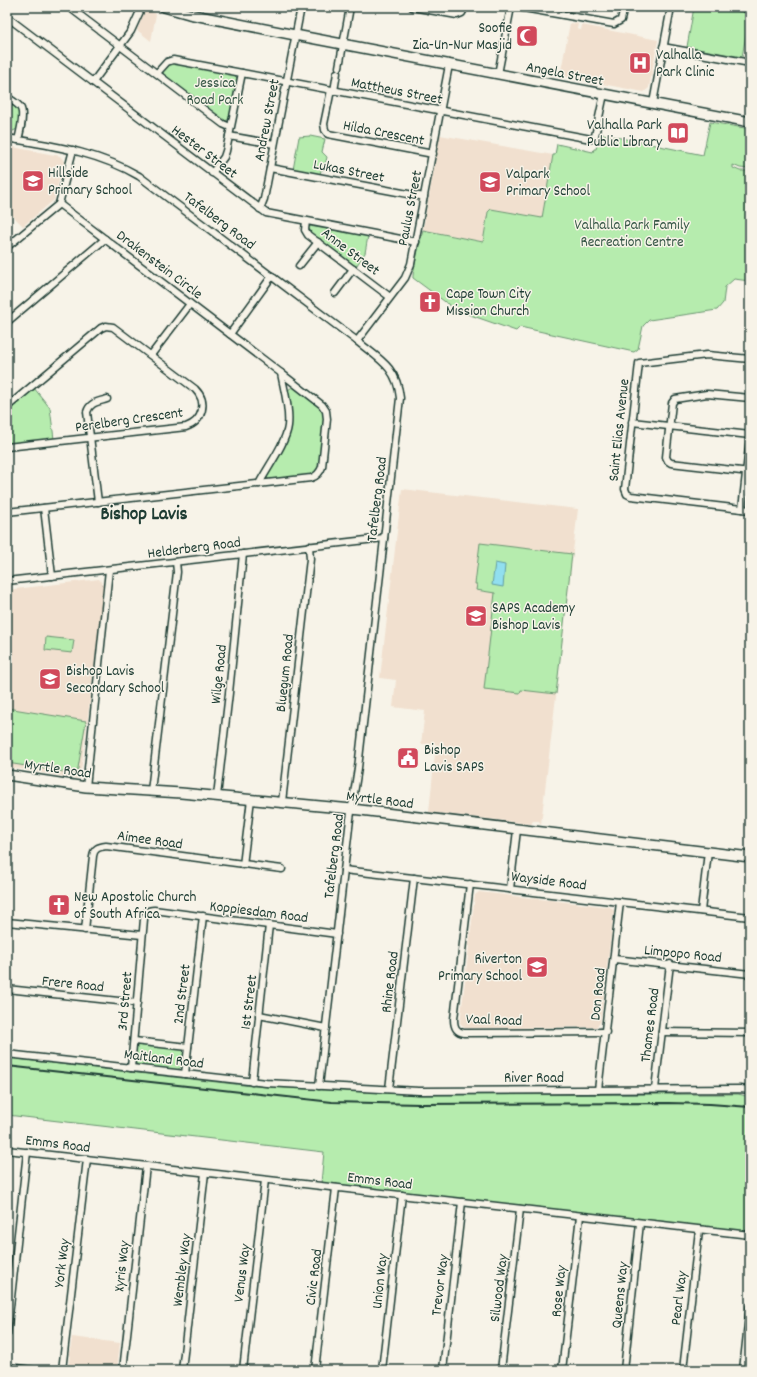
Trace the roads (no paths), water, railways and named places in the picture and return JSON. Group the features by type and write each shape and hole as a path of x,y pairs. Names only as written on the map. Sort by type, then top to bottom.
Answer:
{"street":[{"path":"70,7 223,124 230,127"},
{"path":"93,82 131,31 142,7"},
{"name":"Angela Street","path":"164,7 190,11 295,35 750,122"},
{"name":"Andrew Street","path":"260,209 264,200 301,7"},
{"path":"332,91 338,70 350,7"},
{"path":"412,7 425,8 454,15 461,14 465,7"},
{"path":"498,74 511,7"},
{"path":"518,7 614,24 621,20 624,7"},
{"path":"653,104 670,7"},
{"path":"739,7 750,9"},
{"name":"Hester Street","path":"7,17 260,209 270,214 416,242"},
{"path":"663,47 750,62"},
{"name":"Mattheus Street","path":"157,73 167,62 173,60 441,112 591,139 595,136 604,94"},
{"name":"Paulus Street","path":"357,341 408,271 416,242 449,65"},
{"path":"212,173 225,154 242,74"},
{"name":"Hilda Crescent","path":"332,91 324,124 325,130 328,134 433,154"},
{"path":"7,97 21,108 23,112 18,140"},
{"path":"229,136 274,144"},
{"name":"Tafelberg Road","path":"7,138 73,150 108,161 139,176 272,276 389,367 399,390 400,398 384,538 319,1086"},
{"path":"7,247 59,204 73,150"},
{"name":"Lukas Street","path":"270,168 424,197"},
{"path":"59,204 105,239"},
{"name":"Anne Street","path":"306,221 306,232 390,297"},
{"name":"Drakenstein Circle","path":"7,322 105,239 322,404 326,411 327,419 322,467 318,475 310,478 7,512"},
{"path":"299,266 318,242"},
{"path":"335,293 353,269"},
{"path":"230,334 272,276"},
{"path":"151,355 190,304"},
{"name":"Perelberg Crescent","path":"7,407 103,326 113,327 151,355 198,392 202,400 202,408 197,420 186,427 7,447"},
{"name":"Saint Elias Avenue","path":"750,359 707,354 639,363 625,487 627,494 631,496 750,510"},
{"path":"259,484 284,439 287,430 288,417 281,373"},
{"path":"748,472 669,462 666,457 672,403 677,398 707,394 750,398"},
{"path":"98,502 88,409 93,403 107,399"},
{"path":"632,422 750,435"},
{"path":"742,509 748,472 750,438"},
{"path":"44,508 52,576"},
{"name":"Helderberg Road","path":"7,581 384,538"},
{"name":"Bluegum Road","path":"282,802 310,559 310,546"},
{"name":"Wilge Road","path":"217,796 243,554"},
{"path":"152,791 177,572 176,562"},
{"path":"86,787 109,570"},
{"name":"Myrtle Road","path":"7,775 86,787 282,802 750,857"},
{"path":"243,865 251,800"},
{"path":"510,889 517,830"},
{"name":"Aimee Road","path":"86,930 92,856 96,849 100,847 106,846 282,869"},
{"path":"701,911 708,852"},
{"name":"Wayside Road","path":"344,870 750,917"},
{"name":"Rhine Road","path":"389,1089 414,878"},
{"name":"Vaal Road","path":"470,884 454,1019 457,1030 460,1032 470,1033 606,1032"},
{"name":"Don Road","path":"598,1090 606,1032 620,902"},
{"name":"Koppiesdam Road","path":"142,936 144,917 146,913 151,910 337,934"},
{"name":"2nd Street","path":"185,1074 203,916"},
{"path":"7,922 142,936"},
{"name":"1st Street","path":"252,1082 269,925"},
{"name":"3rd Street","path":"132,1068 142,936"},
{"name":"Limpopo Road","path":"614,959 750,974"},
{"name":"Thames Road","path":"655,1089 670,964"},
{"name":"Frere Road","path":"7,989 137,1003"},
{"path":"259,1015 326,1028"},
{"path":"662,1032 750,1033"},
{"path":"134,1040 188,1047"},
{"name":"Maitland Road","path":"7,1054 252,1082 319,1086"},
{"name":"River Road","path":"319,1086 419,1091 655,1089 750,1090"},
{"name":"Emms Road","path":"7,1150 750,1235"},
{"path":"7,1334 27,1152"},
{"name":"York Way","path":"62,1370 87,1159"},
{"name":"Xyris Way","path":"123,1370 146,1166"},
{"name":"Wembley Way","path":"182,1370 205,1173"},
{"name":"Venus Way","path":"243,1370 265,1180"},
{"name":"Civic Road","path":"315,1370 336,1188"},
{"name":"Union Way","path":"382,1370 402,1195"},
{"name":"Trevor Way","path":"443,1370 462,1202"},
{"name":"Silwood Way","path":"501,1370 520,1209"},
{"name":"Rose Way","path":"562,1370 580,1216"},
{"name":"Queens Way","path":"624,1370 640,1223"},
{"name":"Pearl Way","path":"683,1370 699,1230"},
{"path":"742,1370 750,1306"},
{"path":"7,1367 32,1370"}],"water":[{"path":"495,563 505,565 503,587 492,585"}],"railway":[{"path":"7,1066 332,1102 420,1104 668,1103 750,1107"}],"place":[{"name":"Soofie Zia-Un-Nur Masjid","path":"527,36"},
{"name":"Valhalla Park Clinic","path":"640,63"},
{"name":"Valhalla Park Public Library","path":"678,133"},
{"name":"Hillside Primary School","path":"33,181"},
{"name":"Valpark Primary School","path":"490,182"},
{"name":"Cape Town City Mission Church","path":"430,302"},
{"name":"SAPS Academy Bishop Lavis","path":"476,616"},
{"name":"Bishop Lavis Secondary School","path":"50,679"},
{"name":"Bishop Lavis SAPS","path":"408,758"},
{"name":"New Apostolic Church of South Africa","path":"59,905"},
{"name":"Riverton Primary School","path":"537,967"}],"district":[{"name":"Bishop Lavis","path":"144,512"}],"park label":[{"name":"Jessica Road Park","path":"215,90"},
{"name":"Valhalla Park Family Recreation Centre","path":"632,232"}]}
